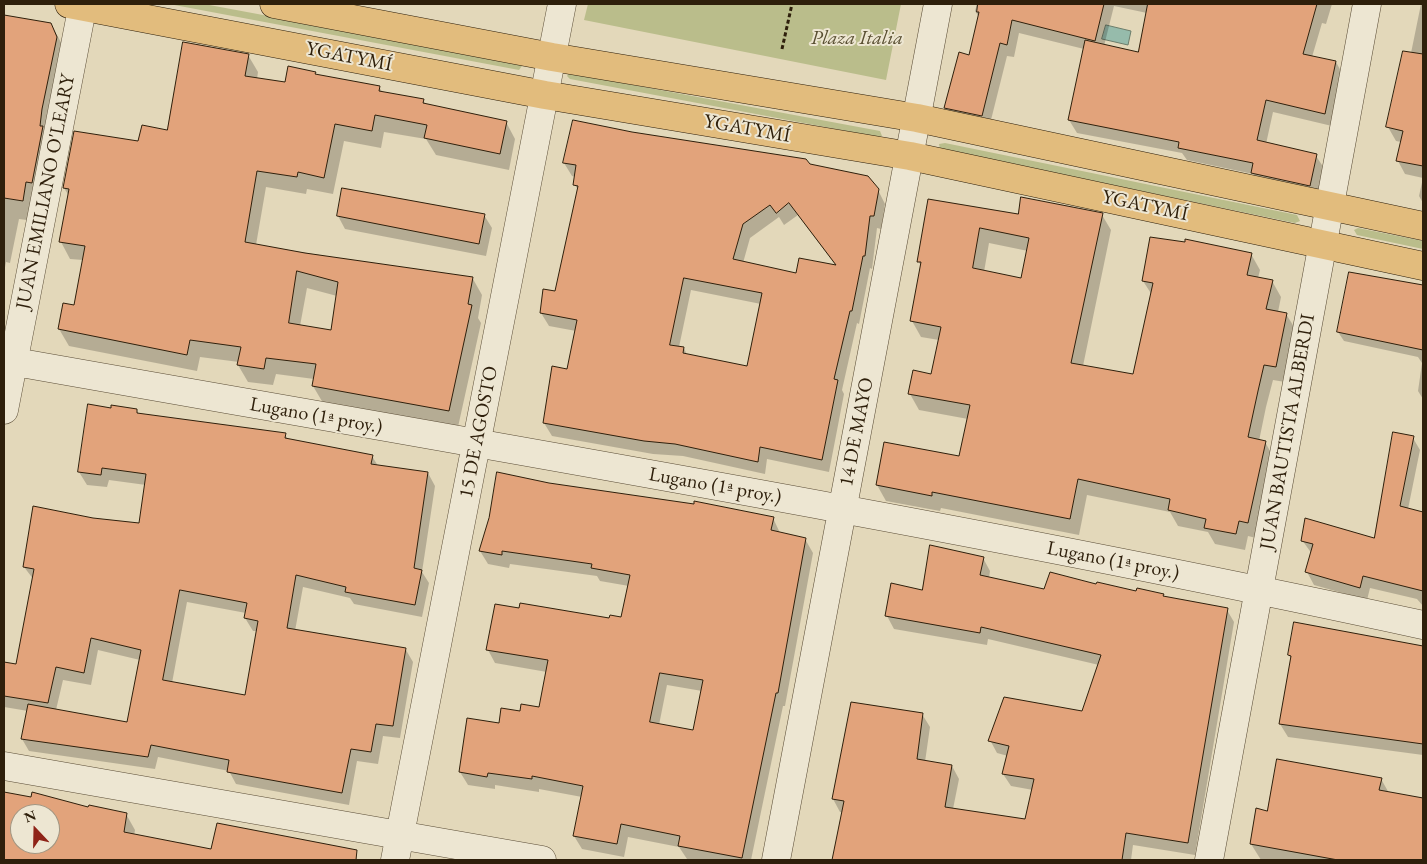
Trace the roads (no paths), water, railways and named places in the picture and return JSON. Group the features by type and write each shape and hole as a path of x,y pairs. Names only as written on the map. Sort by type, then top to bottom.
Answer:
{"main road":[{"name":"YGATYMÍ","path":"274,4 552,57 917,118 1423,226"},
{"name":"YGATYMÍ","path":"78,5 545,95 910,156 1423,266"}],"street":[{"name":"15 DE AGOSTO","path":"397,848 562,4"},
{"name":"14 DE MAYO","path":"776,860 938,4"},
{"name":"JUAN BAUTISTA ALBERDI","path":"1209,860 1260,590 1328,205 1367,4"},
{"name":"JUAN EMILIANO O'LEARY","path":"4,410 8,361 78,5"},
{"name":"Lugano (1ª proy.)","path":"8,361 842,509 1260,590 1423,625"},
{"path":"4,766 397,848 542,860"}],"park label":[{"name":"Plaza Italia","path":"857,39"}]}
